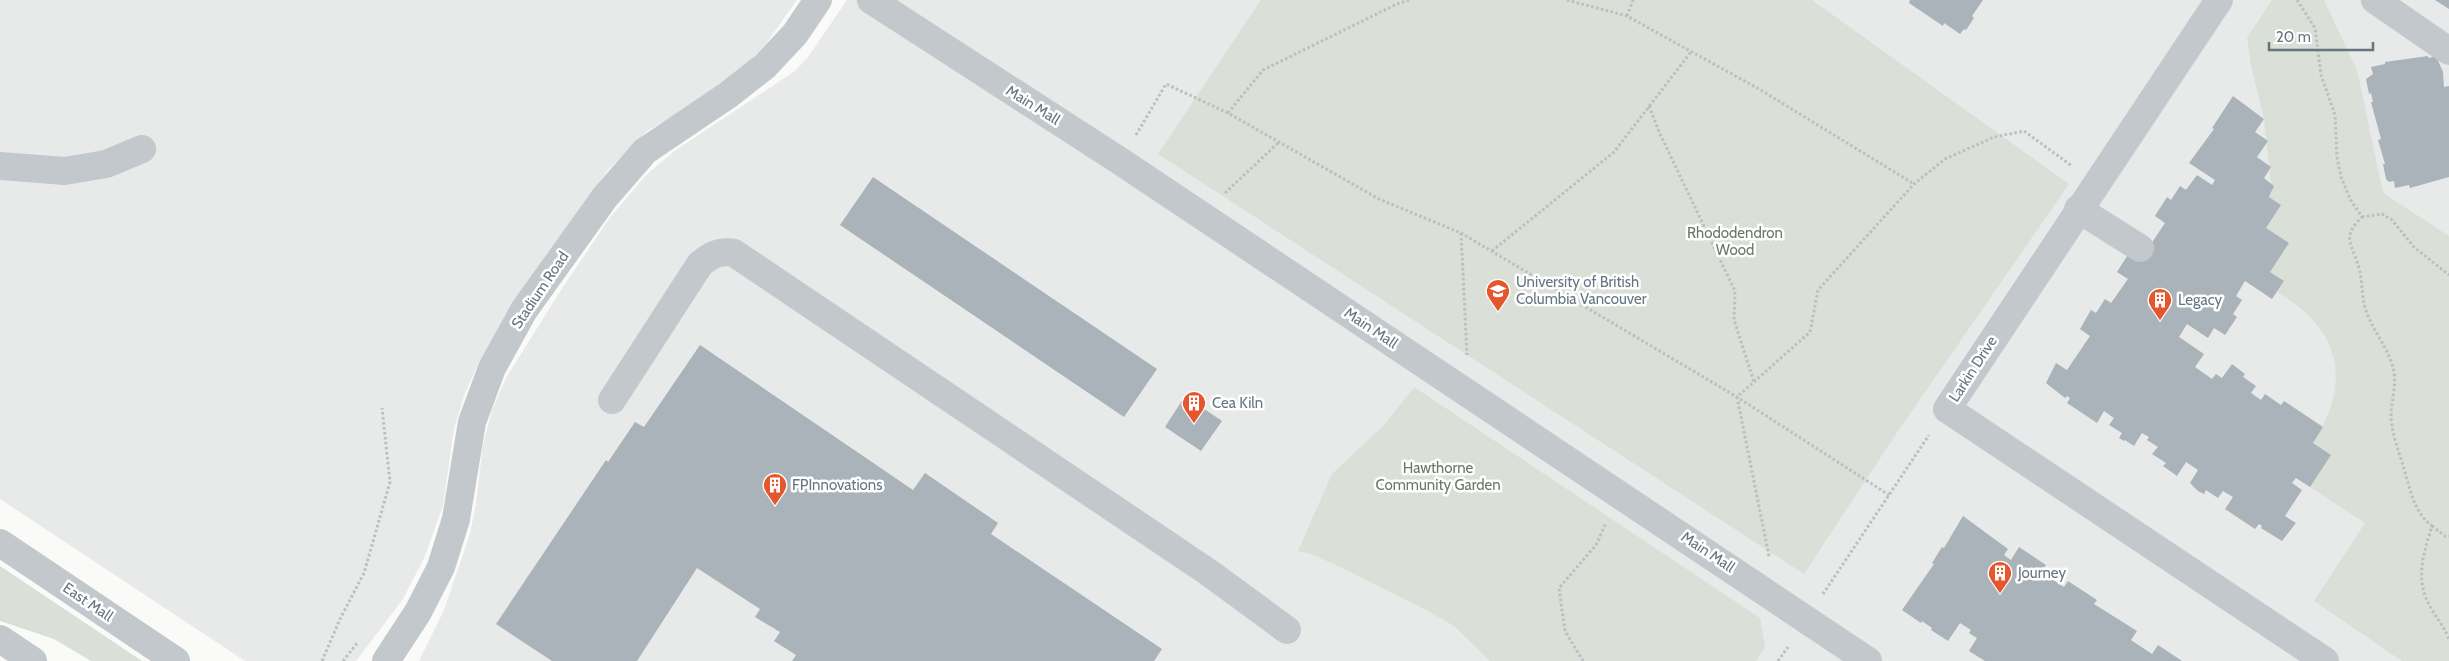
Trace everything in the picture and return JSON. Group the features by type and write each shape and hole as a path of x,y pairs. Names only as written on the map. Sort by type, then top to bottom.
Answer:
{"street":[{"name":"Stadium Road","path":"386,661 418,612 441,567 456,519 472,422 492,368 524,310 606,197 645,151 728,95 765,66 795,34 818,0"},
{"name":"Main Mall","path":"871,0 1120,160 1777,598 1868,661"},
{"name":"Larkin Drive","path":"2219,0 2078,209 1947,409 2325,661"},
{"path":"2375,0 2449,51"},
{"path":"0,166 66,171 106,164 142,149"},
{"path":"2078,209 2140,248"},
{"path":"612,400 700,264 710,256 724,251 734,253 1208,572 1287,630"},
{"name":"East Mall","path":"0,543 176,661"},
{"path":"0,639 33,661"}],"path":[{"path":"1228,113 1263,70 1396,4 1409,0"},
{"path":"1567,0 1627,16 1759,88 1914,184"},
{"path":"1627,16 1633,0"},
{"path":"2297,0 2315,28 2321,75 2335,115 2337,157 2341,177 2350,199 2362,218"},
{"path":"1492,251 1614,152 1691,52"},
{"path":"1120,160 1166,84 1228,113 1379,199 1461,233 1737,397 1889,495"},
{"path":"1649,106 1660,134 1735,291 1734,320 1754,382"},
{"path":"1737,397 1810,332 1818,290 1914,184 1945,159 1994,137 2024,131 2064,161 2097,181"},
{"path":"1202,215 1278,142"},
{"path":"2449,275 2414,247 2392,220 2382,214 2362,218 2354,225 2349,236 2350,245 2359,268 2367,314 2388,354 2394,372 2394,394 2391,414 2394,436 2409,491 2416,508 2432,526 2444,536 2449,536"},
{"path":"1461,233 1469,393"},
{"path":"1737,397 1777,598"},
{"path":"322,661 340,619 364,573 390,482 382,408"},
{"path":"1778,661 1947,409"},
{"path":"1583,661 1565,631 1559,588 1596,545 1619,493"},
{"path":"2432,526 2422,562 2421,578 2425,597 2449,639"}],"shaded area":[{"path":"0,0 797,0 765,45 748,63 702,99 647,131 609,169 587,199 477,366 464,396 454,429 443,506 424,558 403,599 356,661 245,661 0,499"},
{"name":"University of British Columbia Vancouver","path":"847,0 2449,0 2449,661 419,661 444,610 470,534 476,503 483,444 492,410 507,376 563,287 611,216 647,174 676,150 795,71 808,57"}],"green space":[{"name":"Rhododendron Wood","path":"1261,0 1812,0 2069,184 1896,434 1804,574 1158,154"},
{"path":"2272,0 2324,0 2357,70 2383,193 2449,236 2449,661 2402,661 2314,601 2365,523 2310,487 2330,455 2313,443 2326,420 2333,398 2336,378 2334,358 2327,340 2315,322 2277,292 2284,281 2270,272 2289,243 2266,228 2281,205 2269,197 2272,192 2264,119 2251,65 2247,38"},
{"name":"Hawthorne Community Garden","path":"1414,387 1760,618 1765,647 1756,661 1490,661 1454,626 1347,570 1311,554 1298,551 1332,474 1385,424"},
{"path":"0,566 142,661 91,661 54,639 0,621"}],"building":[{"path":"1910,0 1983,0 1972,16 1974,18 1966,30 1964,29 1960,34 1944,23 1943,26 1909,3"},
{"path":"2435,0 2449,0 2449,9"},
{"path":"2428,56 2428,58 2436,56 2443,72 2444,87 2449,86 2449,177 2410,188 2409,185 2395,188 2394,181 2389,182 2386,179 2383,164 2385,164 2378,140 2381,139 2366,79 2373,74 2371,67 2385,64 2385,62"},
{"name":"Legacy","path":"2233,96 2264,119 2255,132 2268,141 2257,157 2271,167 2264,178 2274,186 2269,197 2281,205 2266,228 2289,243 2270,272 2284,281 2272,299 2245,281 2236,296 2242,300 2233,314 2237,317 2225,335 2214,328 2208,338 2187,324 2179,337 2204,354 2195,367 2212,379 2216,374 2222,378 2232,364 2245,374 2243,377 2256,386 2251,393 2261,400 2265,394 2281,405 2284,401 2323,427 2313,443 2331,455 2310,487 2296,478 2292,483 2302,490 2285,516 2296,523 2282,541 2261,528 2262,526 2259,524 2255,529 2225,509 2233,497 2223,491 2218,498 2206,490 2204,494 2198,491 2190,483 2198,470 2186,462 2177,476 2163,466 2166,463 2152,454 2158,447 2147,440 2149,437 2142,433 2134,446 2124,441 2119,438 2122,433 2109,425 2114,418 2104,411 2097,423 2067,403 2070,398 2067,396 2065,398 2046,383 2056,363 2067,370 2090,336 2080,329 2091,310 2096,313 2105,299 2111,303 2128,279 2117,272 2129,253 2149,247 2165,223 2155,216 2167,197 2171,200 2180,186 2186,190 2197,175 2212,185 2215,180 2189,163 2214,129 2212,128"},
{"path":"873,177 1157,369 1124,417 840,225"},
{"name":"FPInnovations","path":"700,345 913,490 925,473 998,523 991,534 1162,649 1154,661 792,661 796,655 774,641 780,632 755,617 760,609 697,568 637,661 552,661 496,624 606,460 608,462 635,422 644,427"},
{"name":"Cea Kiln","path":"1185,396 1222,421 1201,451 1165,427"},
{"name":"Journey","path":"1963,516 2008,549 2004,555 2011,560 2019,547 2046,565 2041,572 2064,587 2068,581 2097,600 2094,604 2137,631 2131,640 2152,654 2158,645 2182,661 1985,661 1969,651 1977,638 1969,633 1971,630 1960,623 1948,641 1931,630 1932,628 1922,621 1921,623 1902,610 1934,564 1932,563 1942,547 1944,548"}],"place":[{"name":"University of British Columbia Vancouver","path":"1498,312"},
{"name":"Legacy","path":"2160,321"},
{"name":"Cea Kiln","path":"1194,424"},
{"name":"FPInnovations","path":"775,506"},
{"name":"Journey","path":"2000,594"}]}
